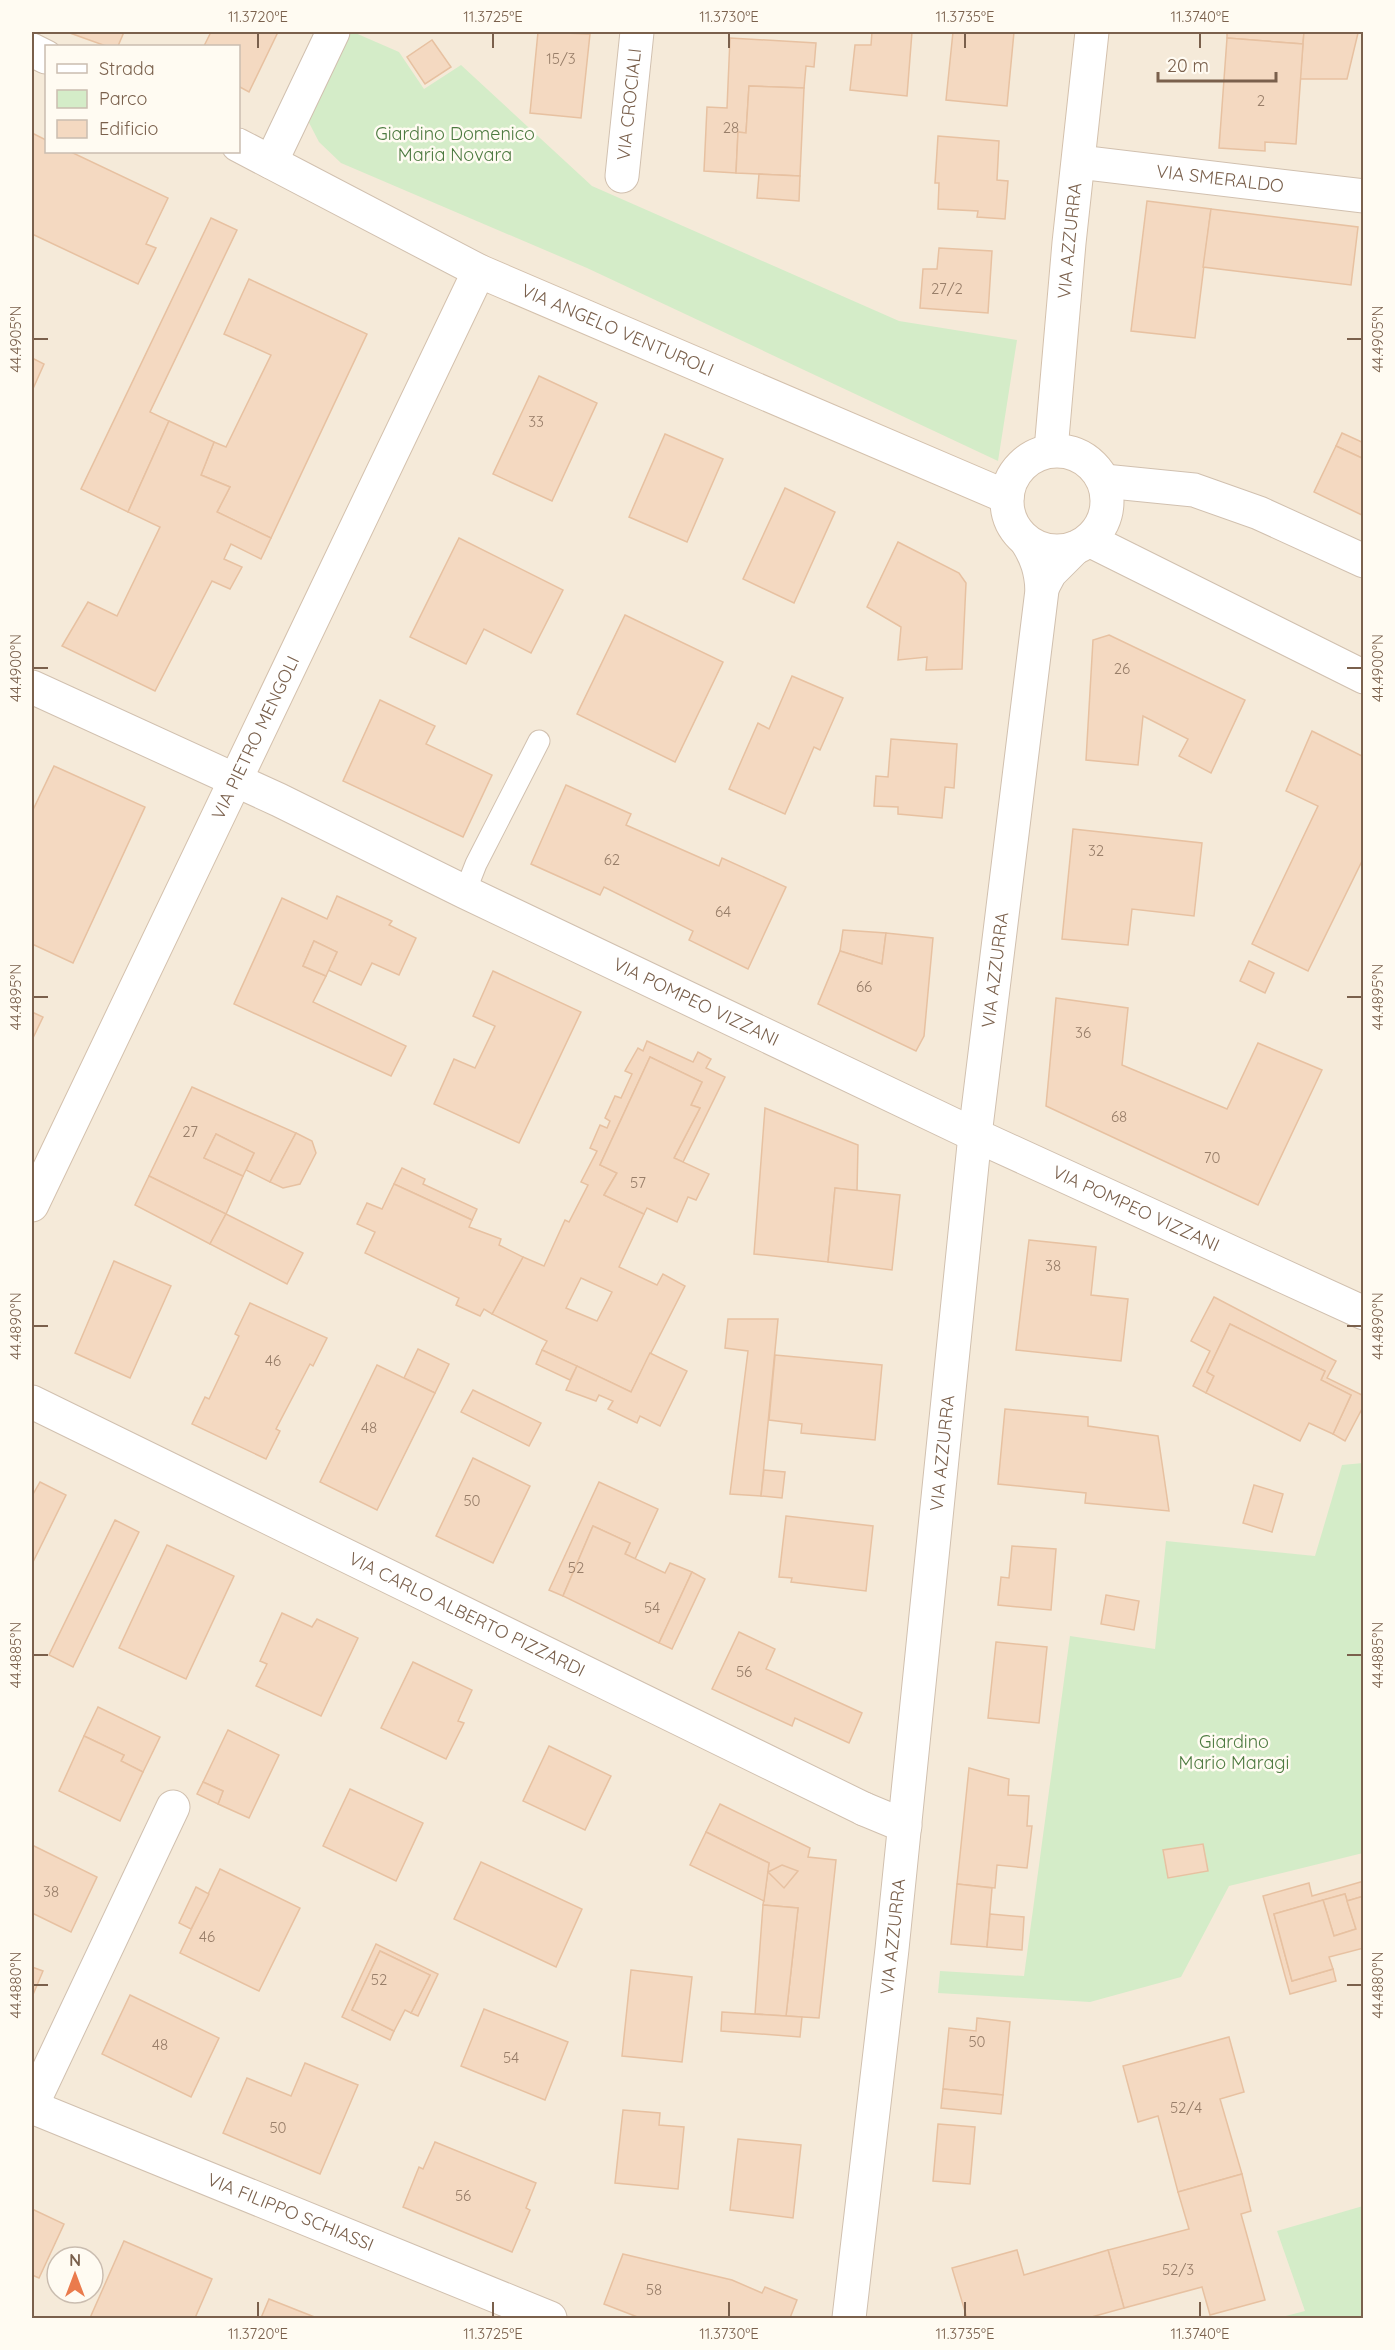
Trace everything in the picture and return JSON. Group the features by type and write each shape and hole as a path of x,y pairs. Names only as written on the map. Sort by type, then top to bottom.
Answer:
{"street":[{"path":"271,162 333,32"},
{"name":"VIA CROCIALI","path":"622,176 637,32"},
{"name":"VIA AZZURRA","path":"1051,450 1069,243 1092,32"},
{"name":"VIA ANGELO VENTUROLI","path":"240,146 479,271 1007,497"},
{"name":"VIA SMERALDO","path":"1078,162 1364,196"},
{"name":"VIA PIETRO MENGOLI","path":"32,1205 479,271"},
{"path":"1051,450 1067,451 1082,457 1096,467 1104,481 1108,497 1107,513 1100,528 1082,544 1059,552 1042,550 1027,542 1015,529 1008,513 1007,497 1011,480 1021,465 1034,456 1051,450"},
{"path":"1104,481 1194,490 1260,513 1364,561"},
{"name":"VIA AZZURRA","path":"849,2319 905,1826 975,1136 1042,588 1035,555 1027,542"},
{"path":"1082,544 1364,678"},
{"name":"VIA AZZURRA","path":"1042,588 1050,573 1082,544"},
{"name":"VIA POMPEO VIZZANI","path":"32,687 279,800 465,892 913,1104 975,1136 1364,1313"},
{"name":"VIA CARLO ALBERTO PIZZARDI","path":"32,1402 864,1809 905,1826"},
{"name":"VIA FILIPPO SCHIASSI","path":"174,1808 32,2106 550,2319"}],"lane":[{"path":"465,892 476,864 539,741"}],"shaded area":[{"path":"32,32 1363,32 1363,2318 32,2318"}],"green space":[{"name":"Giardino Domenico Maria Novara","path":"339,32 353,32 399,52 424,89 461,65 592,186 899,321 1017,340 998,461 587,268 341,163 319,142 303,111"},
{"name":"Giardino Mario Maragi","path":"1363,1463 1363,1853 1229,1886 1181,1977 1090,2002 938,1993 940,1971 1024,1976 1070,1636 1155,1649 1166,1541 1315,1556 1342,1465"},
{"path":"1363,2206 1363,2318 1278,2318 1305,2311 1277,2231"}],"building":[{"path":"67,32 124,32 118,45 103,45"},
{"path":"211,32 278,32 249,92 240,87 240,45 204,45"},
{"path":"538,32 590,34 581,118 530,113"},
{"path":"872,32 912,32 907,96 850,90 855,45 871,45"},
{"path":"953,32 1014,32 1007,106 946,100"},
{"path":"1227,32 1304,32 1303,44 1227,38"},
{"path":"1304,32 1358,33 1347,79 1300,79"},
{"path":"730,38 816,43 814,67 806,66 804,88 749,86 746,133 738,132 736,173 704,171 707,107 727,108"},
{"path":"1227,38 1303,44 1296,144 1265,142 1265,151 1219,148"},
{"path":"432,40 451,67 425,84 407,57"},
{"path":"749,86 804,88 800,176 736,173 738,132 746,133"},
{"path":"32,133 45,140 45,153 73,153 168,198 146,244 156,248 138,284 32,234"},
{"path":"938,136 999,141 997,180 1008,181 1005,219 977,217 978,211 938,209 939,183 935,183"},
{"path":"759,174 800,176 799,201 757,198"},
{"path":"1147,201 1211,209 1195,338 1131,331"},
{"path":"1211,209 1358,227 1351,285 1203,267"},
{"path":"211,218 237,230 150,412 169,421 128,512 81,489"},
{"path":"939,248 992,251 988,313 920,308 923,269 937,269"},
{"path":"249,279 367,334 271,538 217,512 230,487 201,475 214,442 226,447 271,355 224,334"},
{"path":"32,358 44,364 32,391"},
{"path":"539,376 597,403 552,501 493,474"},
{"path":"169,421 214,442 201,475 230,487 217,512 271,538 261,559 231,544 224,559 242,567 230,589 212,581 155,691 62,646 88,602 117,616 160,527 128,512"},
{"path":"1342,433 1364,443 1364,459 1336,446"},
{"path":"665,434 723,459 687,542 629,517"},
{"path":"1336,446 1364,459 1364,516 1314,492"},
{"path":"785,488 835,512 794,603 743,579"},
{"path":"459,538 563,590 531,653 484,629 466,664 410,637"},
{"path":"898,542 959,573 966,583 962,669 926,670 927,657 898,660 901,627 867,607"},
{"path":"625,615 723,662 675,762 577,714"},
{"path":"1109,635 1245,700 1211,773 1179,756 1188,739 1143,716 1138,765 1086,760 1093,640"},
{"path":"792,676 843,698 820,750 814,747 785,814 729,789 758,723 769,729"},
{"path":"380,700 435,726 426,744 492,775 463,837 343,781"},
{"path":"1312,731 1364,757 1364,857 1308,971 1252,944 1318,806 1286,791"},
{"path":"891,739 957,744 954,788 945,787 942,818 898,814 898,807 874,806 876,776 888,777"},
{"path":"54,766 145,807 73,963 32,944 32,812"},
{"path":"566,785 631,814 626,825 719,866 722,858 786,887 748,969 689,940 693,931 604,887 600,895 531,864"},
{"path":"1073,829 1202,843 1194,916 1132,909 1128,945 1062,939"},
{"path":"337,896 392,921 389,925 416,938 399,975 372,963 361,985 328,970 337,952 314,941 303,966 326,976 313,1002 406,1046 391,1076 234,1004 282,898 327,919"},
{"path":"843,930 886,933 882,964 840,951"},
{"path":"886,933 933,938 924,1036 916,1051 818,1004 840,951 882,964"},
{"path":"314,941 337,952 326,976 303,966"},
{"path":"1249,961 1274,973 1265,993 1240,981"},
{"path":"493,971 581,1012 519,1143 434,1104 454,1059 475,1068 495,1026 473,1016"},
{"path":"1056,998 1128,1008 1122,1065 1227,1109 1258,1043 1322,1070 1258,1205 1046,1106"},
{"path":"32,1012 43,1017 32,1040"},
{"path":"647,1041 693,1062 698,1052 711,1059 706,1068 725,1077 683,1162 674,1158 700,1108 691,1105 702,1082 650,1057 600,1165 617,1173 604,1195 644,1214 619,1267 657,1285 663,1274 685,1286 631,1392 542,1350 547,1341 492,1314 523,1257 544,1266 565,1220 569,1222 588,1185 581,1182 597,1151 590,1148 600,1125 607,1128 610,1121 605,1118 615,1096 621,1098 632,1074 625,1071 638,1048 643,1051","holes":["581,1278 612,1292 597,1321 566,1308"]},
{"path":"650,1057 702,1082 691,1105 700,1108 674,1158 709,1174 696,1200 688,1197 677,1222 647,1208 644,1214 604,1195 617,1173 600,1165"},
{"path":"192,1087 296,1133 270,1182 246,1170 254,1153 216,1134 204,1158 243,1176 226,1214 149,1176"},
{"path":"765,1108 858,1145 857,1191 835,1188 828,1262 754,1254"},
{"path":"296,1133 312,1141 316,1153 300,1184 283,1188 270,1182"},
{"path":"216,1134 254,1153 243,1176 204,1158"},
{"path":"402,1168 425,1179 423,1184 477,1209 472,1220 394,1184"},
{"path":"149,1176 226,1214 210,1244 135,1205"},
{"path":"394,1184 472,1220 469,1227 501,1239 499,1245 523,1257 492,1314 484,1309 480,1316 456,1305 459,1298 365,1253 375,1232 357,1224 367,1203 382,1209"},
{"path":"835,1188 900,1195 892,1270 828,1262"},
{"path":"226,1214 303,1253 287,1284 210,1244"},
{"path":"1029,1240 1096,1247 1091,1295 1128,1299 1121,1361 1016,1350"},
{"path":"114,1261 171,1286 130,1378 75,1353"},
{"path":"1214,1297 1336,1361 1327,1378 1364,1396 1364,1405 1345,1441 1333,1434 1351,1395 1321,1380 1325,1371 1230,1324 1207,1372 1214,1376 1206,1393 1193,1386 1210,1351 1191,1341"},
{"path":"250,1303 327,1338 313,1366 310,1364 276,1429 280,1431 266,1459 192,1424 205,1397 209,1399 239,1336 235,1334"},
{"path":"728,1319 778,1319 761,1496 730,1494 748,1351 725,1348"},
{"path":"1230,1324 1325,1371 1321,1380 1351,1395 1333,1434 1309,1423 1300,1441 1206,1393 1214,1376 1207,1372"},
{"path":"418,1349 449,1364 435,1393 404,1378"},
{"path":"542,1350 577,1366 570,1380 536,1364"},
{"path":"650,1353 687,1371 660,1426 640,1416 637,1423 608,1409 613,1401 599,1395 596,1401 566,1390 577,1366 631,1392"},
{"path":"775,1355 882,1365 875,1440 801,1433 802,1424 769,1420"},
{"path":"377,1365 435,1393 377,1510 320,1482"},
{"path":"473,1390 541,1423 529,1446 461,1412"},
{"path":"1005,1409 1088,1417 1088,1426 1158,1436 1169,1511 1085,1503 1086,1493 998,1484"},
{"path":"473,1458 530,1486 493,1563 436,1536"},
{"path":"764,1470 785,1472 782,1498 761,1496"},
{"path":"40,1482 66,1495 32,1564 32,1496"},
{"path":"599,1482 658,1509 635,1559 625,1554 630,1543 593,1526 563,1596 549,1590"},
{"path":"1254,1485 1283,1494 1272,1532 1243,1523"},
{"path":"786,1516 873,1526 866,1591 791,1582 792,1578 779,1577"},
{"path":"115,1520 139,1532 73,1667 49,1655"},
{"path":"593,1526 630,1543 625,1554 665,1573 670,1563 692,1572 659,1643 563,1596"},
{"path":"167,1545 234,1576 186,1679 119,1648"},
{"path":"1012,1546 1056,1549 1051,1610 998,1605 1001,1577 1009,1578"},
{"path":"692,1572 705,1579 672,1649 659,1643"},
{"path":"1106,1595 1139,1601 1134,1630 1101,1624"},
{"path":"282,1613 312,1627 317,1619 358,1638 321,1716 256,1686 267,1664 260,1661"},
{"path":"739,1632 775,1649 766,1669 862,1713 849,1743 795,1718 792,1726 712,1689"},
{"path":"996,1642 1047,1647 1039,1723 988,1718"},
{"path":"413,1662 472,1690 458,1721 464,1723 446,1759 381,1728"},
{"path":"98,1707 160,1737 143,1772 121,1761 124,1755 84,1736"},
{"path":"228,1730 279,1755 249,1818 218,1804 223,1791 203,1782"},
{"path":"84,1736 124,1755 121,1761 143,1772 120,1821 59,1791"},
{"path":"549,1746 611,1776 585,1830 523,1801"},
{"path":"969,1768 1009,1779 1008,1795 1029,1796 1027,1826 1032,1826 1027,1868 997,1865 995,1888 957,1884"},
{"path":"203,1782 223,1791 218,1804 197,1794"},
{"path":"350,1789 423,1823 396,1881 323,1846"},
{"path":"720,1804 810,1848 808,1857 836,1860 819,2018 786,2016 798,1908 763,1905 769,1863 706,1832"},
{"path":"706,1832 769,1863 764,1901 690,1865"},
{"path":"1203,1844 1208,1871 1168,1878 1163,1850"},
{"path":"32,1845 97,1877 71,1932 32,1913"},
{"path":"481,1862 582,1909 556,1967 454,1919"},
{"path":"782,1865 798,1871 784,1888 768,1872"},
{"path":"220,1869 300,1908 259,1991 180,1953"},
{"path":"1364,1881 1364,1896 1347,1901 1345,1894 1274,1914 1292,1981 1333,1969 1336,1981 1290,1994 1263,1896 1309,1883 1312,1896"},
{"path":"957,1884 992,1888 987,1947 951,1944"},
{"path":"196,1887 209,1894 191,1929 179,1923"},
{"path":"1345,1894 1356,1929 1334,1936 1323,1900"},
{"path":"1364,1896 1364,1948 1329,1957 1333,1969 1292,1981 1274,1914 1323,1900 1334,1936 1356,1929 1347,1901"},
{"path":"763,1905 798,1908 786,2016 755,2014"},
{"path":"990,1914 1024,1917 1022,1950 987,1947"},
{"path":"376,1944 438,1974 418,2016 411,2013 430,1975 380,1951 352,2010 394,2031 390,2040 342,2017"},
{"path":"380,1951 430,1975 411,2013 405,2010 394,2031 352,2010"},
{"path":"32,1967 43,1971 32,1997"},
{"path":"631,1970 692,1977 682,2062 622,2056"},
{"path":"130,1995 219,2038 191,2097 102,2054"},
{"path":"484,2009 568,2042 545,2100 461,2066"},
{"path":"722,2012 802,2017 800,2037 721,2031"},
{"path":"977,2018 1010,2022 1003,2095 943,2089 949,2028 976,2031"},
{"path":"1229,2037 1244,2092 1220,2099 1242,2174 1178,2192 1158,2116 1138,2122 1123,2066"},
{"path":"305,2063 358,2085 320,2174 223,2133 247,2078 291,2096"},
{"path":"943,2089 1003,2095 1001,2114 941,2108"},
{"path":"623,2110 660,2113 659,2125 684,2127 678,2189 615,2183"},
{"path":"938,2124 975,2127 970,2184 933,2181"},
{"path":"738,2139 801,2145 793,2218 730,2210"},
{"path":"435,2142 536,2183 526,2208 530,2210 512,2252 403,2207 419,2167 423,2169"},
{"path":"1242,2174 1251,2211 1241,2214 1265,2300 1210,2315 1202,2287 1124,2308 1108,2250 1189,2229 1178,2192"},
{"path":"32,2209 64,2224 54,2245 45,2245 45,2265 39,2278 32,2275"},
{"path":"124,2241 212,2279 195,2318 90,2318 96,2305 105,2305 105,2284"},
{"path":"1017,2250 1024,2275 1108,2250 1124,2308 1088,2318 967,2318 952,2268"},
{"path":"623,2254 732,2280 762,2293 765,2287 797,2300 790,2318 640,2318 604,2304"},
{"path":"269,2299 317,2318 261,2318"}]}
